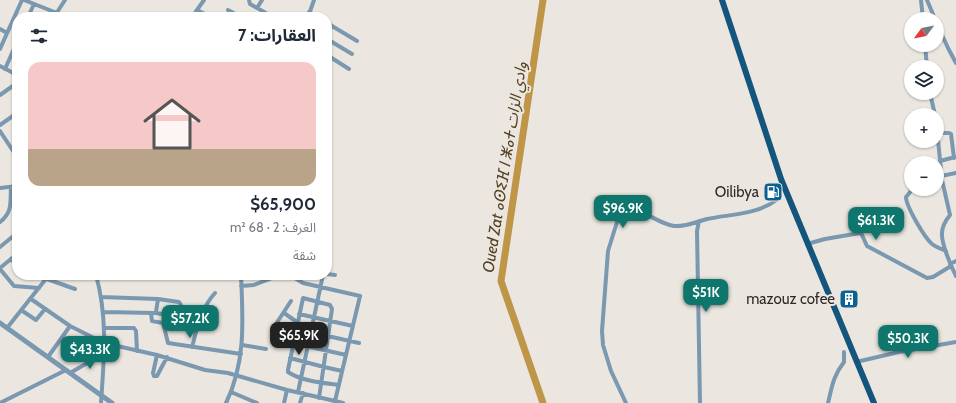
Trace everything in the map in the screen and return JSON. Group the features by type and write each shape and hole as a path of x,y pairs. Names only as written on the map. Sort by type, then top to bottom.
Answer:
{"main road":[{"path":"722,0 768,143 807,244 874,403"}],"street":[{"path":"17,12 23,0 49,12"},
{"path":"57,12 65,0"},
{"path":"201,12 197,10 204,0"},
{"path":"249,0 250,4 264,12"},
{"path":"257,8 262,0"},
{"path":"309,12 314,0"},
{"path":"921,0 922,12"},
{"path":"927,0 932,12"},
{"path":"30,12 34,4"},
{"path":"228,10 232,12"},
{"path":"0,49 12,23"},
{"path":"332,26 357,41"},
{"path":"0,29 8,32"},
{"path":"944,39 956,63"},
{"path":"332,42 352,54"},
{"path":"12,51 2,68 12,73"},
{"path":"332,58 349,69"},
{"path":"0,95 12,87"},
{"path":"0,125 12,117"},
{"path":"0,131 12,149"},
{"path":"944,133 949,133 954,136 955,158 944,160"},
{"path":"944,175 956,173"},
{"path":"0,189 11,187 9,211 6,217 0,222"},
{"path":"944,189 950,215 943,227 942,232 946,251 956,276"},
{"path":"906,196 906,201 930,242 946,251"},
{"path":"626,403 611,371 603,344 608,251 617,222 632,205 642,212 672,226 683,226 699,221 750,212 778,199"},
{"path":"699,221 697,231 700,403"},
{"path":"807,244 825,238 860,233 863,236 867,246 927,278 931,278 956,261"},
{"path":"0,246 12,238"},
{"path":"11,259 0,269 14,286 39,288"},
{"path":"8,328 46,280"},
{"path":"55,280 75,289"},
{"path":"97,280 104,312 105,328 101,403"},
{"path":"226,403 237,376 241,354 241,280"},
{"path":"241,286 254,285 267,280"},
{"path":"298,280 320,288 360,296 335,402"},
{"path":"298,392 322,280"},
{"path":"192,348 202,312 215,293"},
{"path":"101,297 158,299 179,302 181,305 177,316 153,313 104,312"},
{"path":"31,299 70,326 104,344 167,357 205,370 228,373 287,390 343,403"},
{"path":"158,299 152,321 163,323 168,343 192,348 241,354"},
{"path":"317,403 322,382 332,306 302,299 288,372 301,378 322,382 339,385"},
{"path":"276,324 291,301"},
{"path":"21,310 36,320 45,309"},
{"path":"284,312 297,322"},
{"path":"299,314 353,326"},
{"path":"0,323 112,403"},
{"path":"48,357 70,326"},
{"path":"105,328 134,328 136,331 137,351"},
{"path":"296,329 359,343"},
{"path":"856,362 899,352 956,342"},
{"path":"293,343 346,355"},
{"path":"242,345 266,349"},
{"path":"828,403 832,382 839,368 844,362 844,352"},
{"path":"0,403 68,372 103,354"},
{"path":"157,355 152,373 154,376 157,376 167,357"},
{"path":"290,358 342,371"},
{"path":"284,403 287,390"},
{"path":"231,392 257,403"},
{"path":"300,403 303,394"}],"waterway":[{"name":"Oued Zat ⴰⵙⵉⴼ ⵏ ⵥⴰⵜ وادي الزات","path":"543,0 501,281 543,403"}],"place":[{"name":"Oilibya","path":"773,192"},
{"name":"mazouz cofee","path":"849,299"}]}
